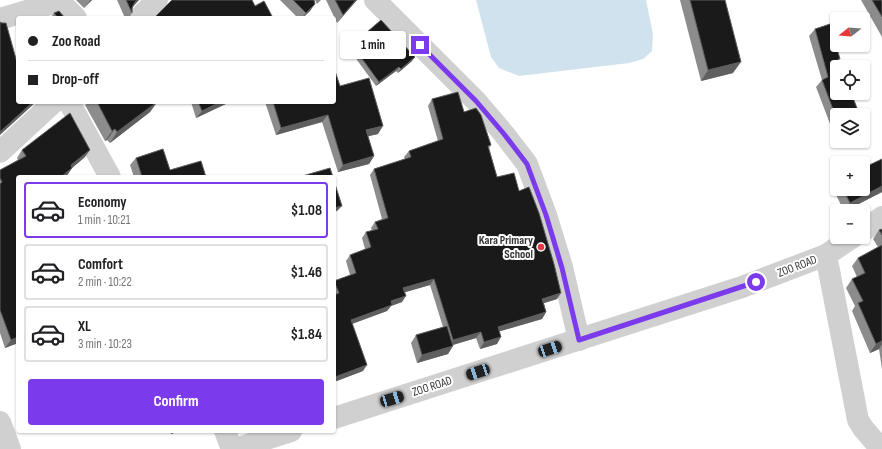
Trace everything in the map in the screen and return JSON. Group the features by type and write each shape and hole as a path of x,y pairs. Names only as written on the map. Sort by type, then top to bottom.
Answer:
{"street":[{"path":"141,16 156,0"},
{"path":"375,0 476,101 527,164 546,215 562,268 579,340"},
{"path":"0,19 59,1 74,16"},
{"path":"0,152 52,104"},
{"path":"70,104 109,175"},
{"path":"870,226 882,217"},
{"name":"ZOO ROAD","path":"336,417 742,287 826,255 842,244"},
{"path":"826,255 858,420 880,449"},
{"path":"0,422 10,449"},
{"path":"226,433 233,449 285,433"}],"water":[{"path":"476,0 646,0 653,34 652,51 643,59 629,63 519,76 499,68 491,57"}],"building":[{"path":"126,0 137,0 132,8 132,13"},
{"path":"172,0 252,0 255,6 264,1 272,16 156,16"},
{"path":"293,0 314,0 315,4 306,13"},
{"path":"335,0 356,0 343,15"},
{"path":"690,0 725,0 741,62 708,70"},
{"path":"872,0 882,0 882,17"},
{"path":"59,11 63,16 56,16 54,13"},
{"path":"381,20 415,57 401,69 399,67 379,82 352,45"},
{"path":"0,22 6,23 16,59 16,104 31,104 0,132"},
{"path":"830,24 830,52 838,52 840,59 830,60 830,100 854,100 857,108 832,108 822,80 828,77 815,29"},
{"path":"336,74 340,86 369,78 383,126 366,130 374,156 343,165 328,115 281,128 274,104 336,104"},
{"path":"458,92 464,112 476,108 481,115 491,145 488,146 497,177 514,173 519,191 529,187 539,213 561,293 542,299 546,312 498,327 501,337 484,342 481,332 453,340 434,279 403,288 406,296 391,301 392,305 351,320 367,365 336,377 336,294 339,293 336,286 336,280 356,273 350,255 371,247 366,232 378,229 375,222 388,218 374,169 411,157 409,151 443,139 432,99"},
{"path":"98,104 154,104 117,132 115,129 112,131"},
{"path":"199,104 216,104 202,111"},
{"path":"70,113 90,150 71,165 72,168 63,175 16,175 16,338 11,340 0,310 0,184 2,182 0,178 0,170 26,156 22,150"},
{"path":"163,149 170,170 201,161 205,175 141,175 136,158"},
{"path":"882,159 882,186 870,192 870,165"},
{"path":"330,168 332,175 306,175"},
{"path":"336,187 342,206 336,208"},
{"path":"846,196 863,196 850,203"},
{"path":"882,245 882,341 876,344 858,303 863,301 852,279 865,273 858,258"},
{"path":"447,326 453,346 422,355 416,335"}],"place":[{"name":"Kara Primary School","path":"541,247"}],"route":[{"path":"420,45 476,101 527,164 546,215 562,268 579,340 756,282"}]}
